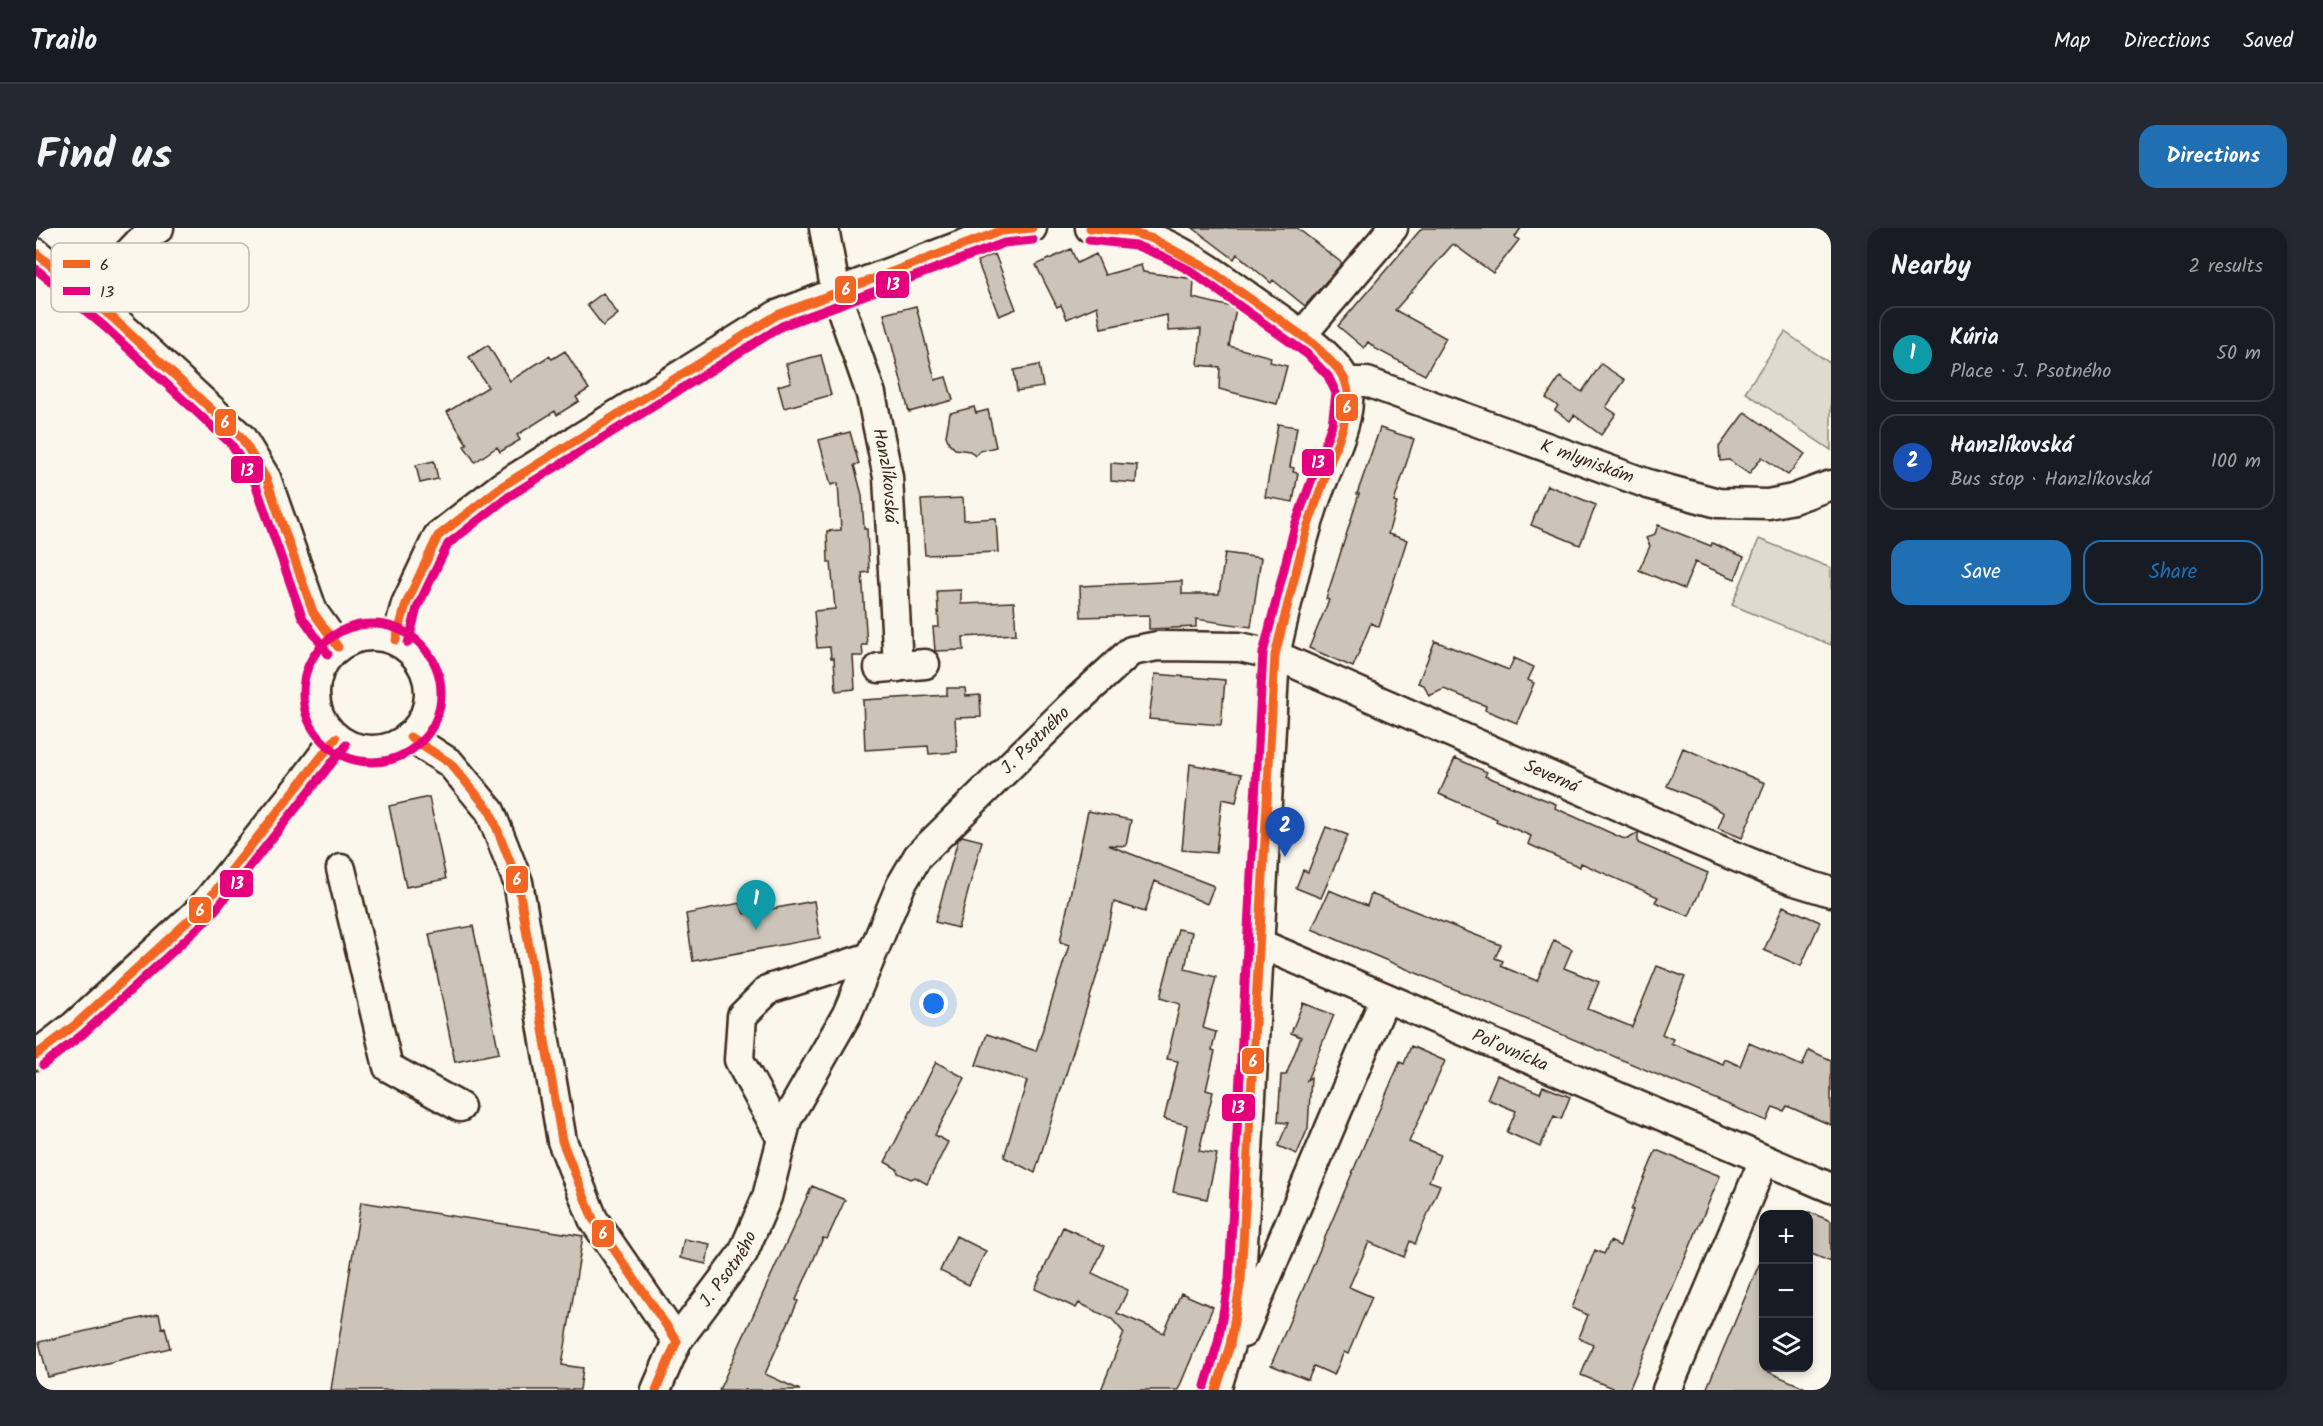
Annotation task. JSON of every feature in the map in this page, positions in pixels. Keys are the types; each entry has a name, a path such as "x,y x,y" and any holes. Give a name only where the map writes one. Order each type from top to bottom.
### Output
{"street":[{"path":"138,243 159,228"},
{"name":"Hanzlíkovská","path":"824,228 836,293 871,394 888,477 901,666"},
{"path":"396,640 406,604 438,536 501,487 777,315 1001,231 1032,228"},
{"path":"1090,228 1141,234 1179,252 1227,281 1323,353 1338,369 1346,382 1348,402 1344,423 1312,508 1275,655 1241,1280 1230,1345 1218,1390"},
{"path":"1301,336 1393,228"},
{"path":"36,253 51,265"},
{"path":"105,312 241,437 266,478 313,612 338,647"},
{"name":"K mlyniskám","path":"1346,382 1367,382 1637,480 1718,503 1768,504 1793,499 1831,485"},
{"path":"366,636 384,636 396,640 410,649 420,662 429,685 428,709 421,724 410,737 396,746 381,750 365,750 349,746 336,738 324,725 317,709 315,692 318,674 326,659 348,641 366,636"},
{"name":"J. Psotného","path":"656,1390 677,1341 743,1253 767,1197 787,1119 847,1014 901,885 918,856 1071,706 1131,651 1158,646 1240,648 1275,655"},
{"name":"Severná","path":"1275,655 1693,839 1792,880 1831,892"},
{"path":"410,737 450,763 490,811 518,882 562,1141 593,1220 677,1341"},
{"path":"36,1055 75,1025 200,910 336,738"},
{"path":"341,869 388,1067 460,1107"},
{"name":"Poľovnícka","path":"1258,943 1831,1188"},
{"path":"782,1139 740,1060 742,1016 769,989 870,957"},
{"path":"1218,1390 1385,998"},
{"path":"1667,1390 1764,1160"}],"shaded area":[{"path":"1785,332 1831,364 1831,450 1745,392"},
{"path":"1759,539 1831,568 1831,645 1732,605"}],"building":[{"path":"1193,228 1297,228 1342,263 1305,306 1273,280 1271,283 1237,254 1234,259"},
{"path":"1422,228 1521,228 1515,237 1519,240 1493,273 1453,244 1395,310 1446,338 1425,375 1376,349 1368,342 1364,348 1338,326"},
{"path":"1071,249 1077,263 1096,254 1105,275 1141,265 1143,272 1194,279 1193,298 1236,308 1229,346 1271,357 1270,362 1287,366 1277,404 1219,389 1220,367 1198,365 1201,329 1168,331 1167,315 1101,328 1097,306 1067,319 1061,305 1057,307 1036,265"},
{"path":"995,254 1016,309 999,316 977,261"},
{"path":"603,293 618,314 603,326 587,305"},
{"path":"916,306 935,380 946,377 953,400 909,412 884,314"},
{"path":"488,345 510,381 549,356 552,359 565,351 589,389 576,397 579,401 557,415 555,411 517,435 520,440 500,452 497,447 475,462 464,446 467,444 447,412 488,387 469,357"},
{"path":"821,355 831,395 784,408 778,386 791,382 786,364"},
{"path":"1601,364 1625,380 1606,407 1616,414 1601,435 1574,415 1570,421 1555,410 1558,406 1546,398 1560,377 1582,392"},
{"path":"1039,365 1043,387 1017,391 1014,370"},
{"path":"974,407 976,413 988,410 996,447 980,451 975,456 970,451 955,449 946,436 950,413"},
{"path":"1745,412 1805,454 1788,475 1762,457 1749,474 1729,460 1720,461 1719,447"},
{"path":"1278,424 1297,427 1290,467 1294,468 1293,472 1298,473 1293,502 1265,497"},
{"path":"1380,428 1414,439 1394,502 1397,503 1388,534 1407,540 1379,627 1371,623 1353,667 1309,648 1329,600 1326,599 1359,494 1357,494"},
{"path":"850,432 859,464 854,465 862,495 864,529 867,529 869,572 862,573 867,645 862,645 863,656 853,656 855,689 836,691 834,658 831,658 830,647 817,648 814,611 835,609 831,562 828,562 827,531 841,530 838,483 831,485 819,440"},
{"path":"434,461 438,479 420,483 416,465"},
{"path":"1111,463 1137,465 1136,483 1111,481"},
{"path":"1547,485 1596,505 1580,545 1531,525"},
{"path":"963,498 964,520 996,518 998,552 925,555 921,500"},
{"path":"1658,525 1711,546 1712,543 1744,557 1735,579 1695,562 1684,589 1639,570 1650,546 1646,538 1655,534"},
{"path":"1225,553 1261,558 1251,627 1196,619 1196,627 1149,629 1149,615 1081,617 1080,586 1182,581 1182,594 1219,594"},
{"path":"961,590 961,604 1014,602 1016,634 963,637 964,650 935,651 933,627 939,627 937,591"},
{"path":"1435,641 1509,670 1514,658 1534,667 1528,680 1534,683 1517,723 1485,710 1486,706 1444,689 1429,696 1424,685 1418,683"},
{"path":"1155,674 1225,680 1221,725 1149,719"},
{"path":"947,688 965,688 966,696 980,695 981,717 955,718 957,752 929,754 928,746 865,750 863,700 947,695"},
{"path":"1683,748 1765,783 1742,838 1718,828 1724,813 1667,786"},
{"path":"1455,758 1487,772 1485,776 1556,804 1555,808 1622,838 1628,839 1638,833 1638,843 1708,873 1689,916 1655,902 1658,897 1581,863 1580,867 1528,844 1531,836 1439,794"},
{"path":"1190,764 1242,774 1236,802 1222,799 1216,853 1182,850"},
{"path":"429,797 446,879 406,887 389,806"},
{"path":"1088,811 1131,820 1126,846 1108,845 1214,886 1207,904 1155,881 1145,912 1114,902 1102,959 1035,1173 1004,1157 1027,1081 976,1065 987,1034 1036,1051 1069,945 1060,942"},
{"path":"1326,827 1348,835 1321,898 1296,888 1303,870 1308,872"},
{"path":"962,836 982,841 958,928 935,922 958,840"},
{"path":"1329,890 1367,906 1371,894 1501,945 1495,958 1503,961 1501,966 1537,981 1554,940 1572,949 1564,968 1599,982 1588,1009 1632,1027 1657,966 1685,977 1662,1034 1673,1039 1671,1043 1723,1064 1725,1059 1740,1066 1749,1043 1802,1066 1809,1050 1831,1060 1831,1125 1787,1106 1784,1111 1773,1107 1767,1121 1312,929"},
{"path":"814,901 820,938 693,961 686,914 740,903 744,914"},
{"path":"1783,906 1820,922 1801,966 1764,950"},
{"path":"473,926 499,1053 455,1062 429,934"},
{"path":"1178,929 1192,932 1185,969 1216,977 1203,1028 1216,1032 1212,1050 1215,1051 1206,1090 1213,1092 1199,1151 1217,1154 1207,1199 1173,1192 1187,1125 1164,1119 1178,1061 1167,1059 1180,1004 1160,998"},
{"path":"1303,1003 1334,1015 1307,1080 1311,1077 1308,1128 1297,1154 1278,1146 1288,1123 1278,1122 1281,1075 1286,1075 1301,1037 1291,1033"},
{"path":"1411,1046 1445,1061 1409,1142 1440,1155 1429,1181 1440,1185 1415,1244 1410,1241 1404,1257 1369,1242 1349,1287 1372,1297 1348,1354 1344,1352 1334,1375 1314,1366 1308,1380 1271,1365 1400,1062 1404,1064"},
{"path":"936,1062 965,1078 935,1135 948,1142 927,1184 915,1177 911,1179 898,1173 897,1169 885,1162"},
{"path":"1497,1075 1540,1093 1543,1086 1570,1097 1561,1119 1554,1116 1540,1147 1507,1132 1516,1111 1487,1099"},
{"path":"1656,1150 1720,1176 1629,1390 1617,1390 1581,1375 1593,1345 1579,1338 1588,1315 1572,1308 1595,1250 1604,1254 1610,1241 1620,1246 1633,1210 1631,1210"},
{"path":"812,1186 845,1200 827,1239 823,1238 765,1374 800,1390 719,1390"},
{"path":"361,1202 583,1236 562,1365 583,1368 580,1390 331,1390"},
{"path":"1813,1214 1831,1221 1831,1262 1813,1255"},
{"path":"1063,1227 1105,1246 1092,1273 1128,1290 1117,1313 1164,1333 1181,1293 1213,1307 1178,1390 1101,1390 1124,1333 1112,1319 1079,1303 1076,1308 1035,1289"},
{"path":"956,1236 986,1251 969,1285 940,1271"},
{"path":"684,1239 710,1244 706,1264 680,1258"},
{"path":"1759,1264 1759,1372 1769,1372 1810,1390 1706,1390"},
{"path":"159,1314 170,1348 48,1377 39,1342"}],"transit line":[{"name":"6","path":"396,640 406,604 438,536 501,487 777,315 1001,231 1032,228"},
{"name":"6","path":"1090,228 1127,231 1153,239 1208,269 1315,345 1338,369 1345,380 1348,391 1343,427 1307,528 1275,655 1241,1280 1230,1345 1216,1390"},
{"name":"13","path":"408,643 417,608 448,544 508,497 782,326 1004,243 1033,240"},
{"name":"13","path":"1089,240 1135,245 1189,270 1307,354 1328,376 1336,393 1332,424 1295,525 1263,653 1229,1279 1218,1342 1205,1386"},
{"name":"6","path":"36,253 51,266"},
{"name":"13","path":"36,269 51,282"},
{"name":"13","path":"87,312 232,445 255,483 302,617 328,654"},
{"name":"6","path":"106,312 241,437 266,478 313,612 338,647"},
{"name":"13","path":"372,624 399,629 411,635 421,644 430,654 436,666 441,693 436,720 430,732 421,742 411,751 399,757 372,762 345,757 333,751 323,742 314,732 308,720 303,693 308,666 314,654 323,644 333,635 345,629 372,624"},
{"name":"6","path":"410,737 450,763 490,811 518,882 562,1141 593,1219 677,1341 656,1390"},
{"name":"6","path":"36,1055 75,1025 200,910 336,738"},
{"name":"13","path":"43,1065 83,1034 209,918 346,745"}],"place":[{"name":"Hanzlíkovská","path":"1285,857"},
{"name":"Kúria","path":"756,930"}]}
